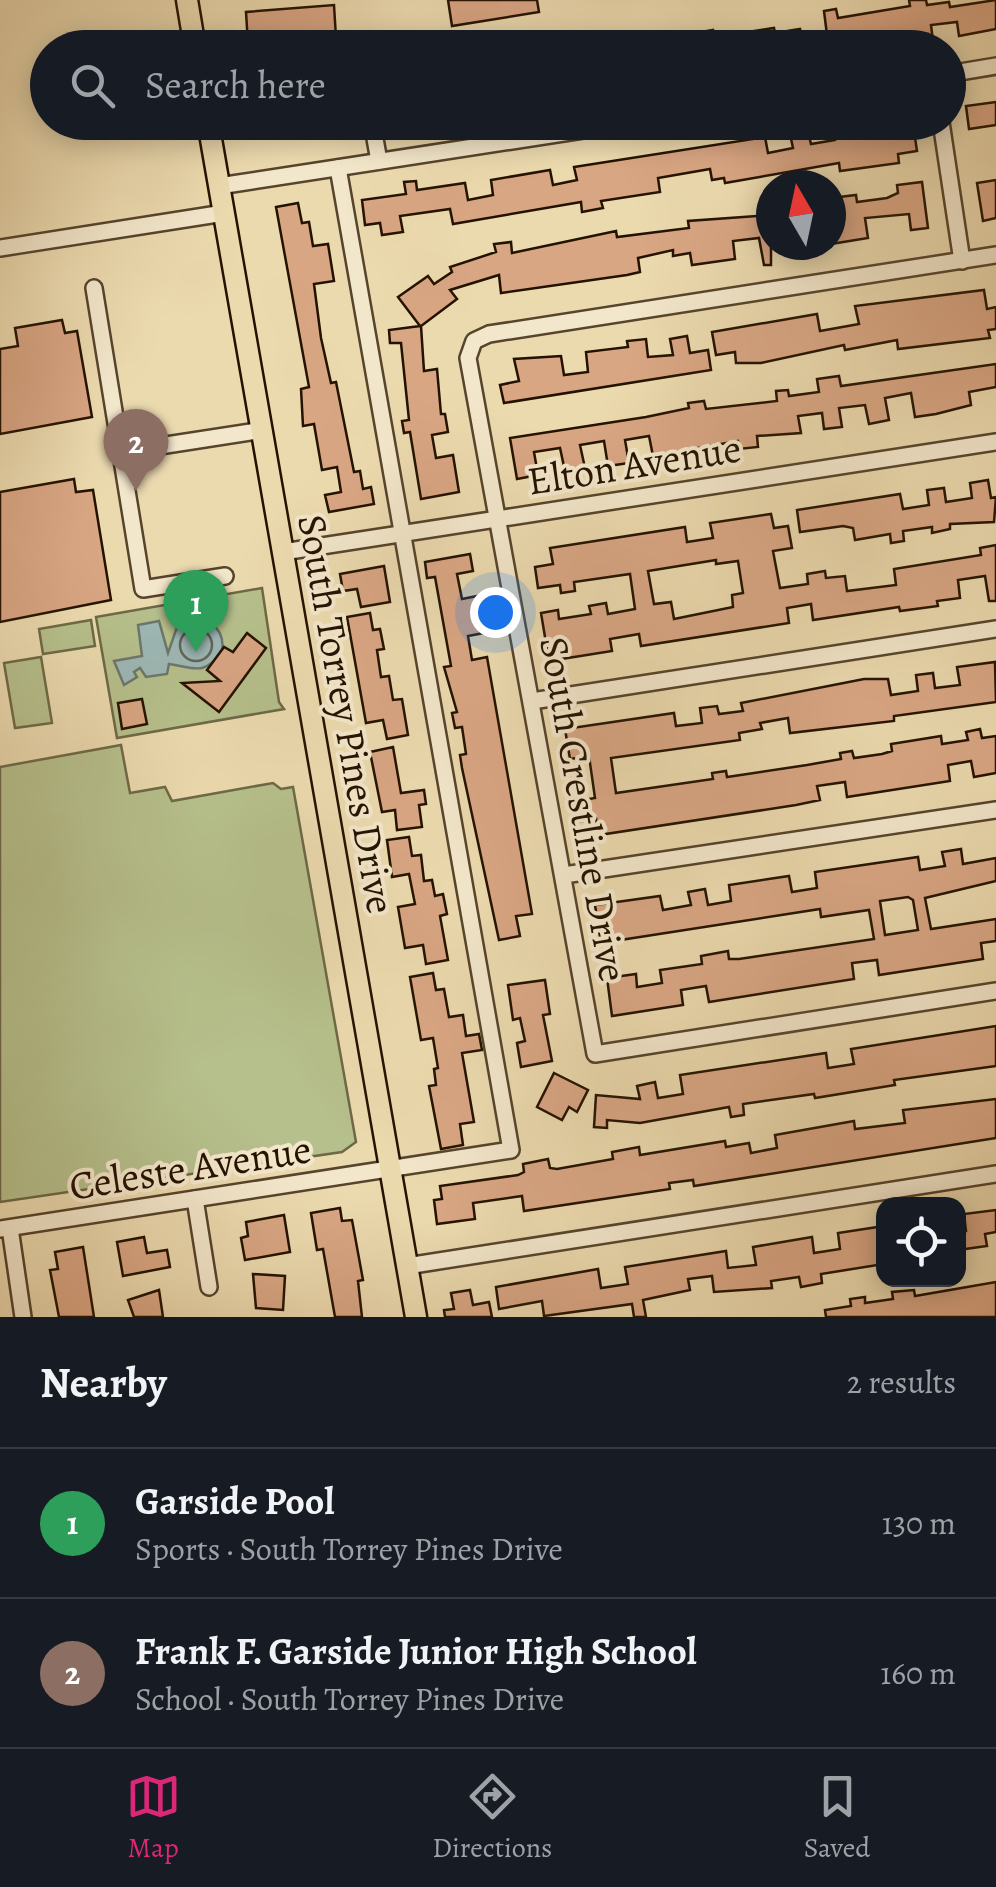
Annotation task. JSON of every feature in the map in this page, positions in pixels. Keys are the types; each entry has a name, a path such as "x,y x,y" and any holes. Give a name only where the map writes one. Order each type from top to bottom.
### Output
{"main road":[{"path":"186,0 192,30"},
{"name":"South Torrey Pines Drive","path":"211,140 416,1317"}],"street":[{"path":"966,71 996,66"},
{"path":"375,140 379,162"},
{"path":"219,186 520,140"},
{"path":"944,140 962,261 996,255"},
{"path":"338,168 403,533"},
{"path":"0,248 224,214"},
{"name":"South Crestline Drive","path":"962,261 488,334 474,341 468,358 595,1054 996,991"},
{"path":"94,288 143,590 226,576"},
{"path":"121,452 263,430"},
{"name":"Elton Avenue","path":"282,552 996,442"},
{"name":"Celeste Avenue","path":"5,1228 511,1150 403,533"},
{"path":"532,701 996,628"},
{"path":"564,875 996,810"},
{"path":"407,1266 996,1174"},
{"path":"195,1199 209,1287"},
{"path":"5,1228 23,1317"}],"green space":[{"path":"262,588 279,702 284,709 117,738 96,617"},
{"path":"91,620 95,646 43,654 39,629"},
{"path":"41,657 52,723 15,728 4,663"},
{"path":"121,745 130,793 165,787 172,801 273,783 281,789 293,787 356,1142 342,1152 0,1202 0,767"}],"water":[{"path":"192,619 206,621 219,632 222,652 210,665 198,668 169,664 167,674 146,677 140,668 134,672 137,677 124,685 114,661 142,656 138,625 159,621 168,653 177,627"}],"building":[{"path":"448,0 537,0 539,12 452,26"},
{"path":"909,0 926,0 927,5 949,2 950,7 996,0 996,29 966,35 966,30 958,30 957,22 931,25 932,30 826,30 824,11 836,9 838,18 910,6"},
{"path":"334,5 336,30 247,30 246,12"},
{"path":"996,102 996,125 969,129 966,106"},
{"path":"746,140 766,140 768,153 793,148 791,140 810,140 811,144 835,140 915,140 917,151 898,154 899,163 846,170 840,170 839,163 799,170 756,170 756,178 725,183 724,178 712,180 710,169 658,178 660,192 601,201 603,208 582,212 581,202 453,224 450,209 400,216 403,232 382,235 380,223 365,225 362,200 406,194 404,182 416,181 417,190 465,183 468,200 493,195 491,180 550,170 553,185 577,180 574,167"},
{"path":"996,180 996,218 983,221 977,183"},
{"path":"922,182 928,228 911,230 909,214 865,218 868,238 846,242 846,196 856,195 857,202 887,198 898,193 897,185"},
{"path":"298,203 302,223 309,222 313,246 328,244 334,281 314,284 321,338 331,383 336,382 354,472 360,471 363,489 371,487 374,504 329,512 325,495 341,492 337,467 322,470 314,424 303,426 301,389 309,387 276,207"},
{"path":"756,216 756,238 733,241 735,259 692,265 690,253 673,256 673,250 638,258 640,272 627,275 501,293 499,275 450,290 457,299 421,326 424,371 437,369 441,414 445,414 448,432 432,435 436,458 453,455 459,492 421,499 410,432 404,433 402,421 409,420 401,343 390,343 389,330 420,326 398,297 428,276 434,284 452,272 450,267 496,252 494,244 511,242 512,253 616,231 617,237 689,228 688,221"},
{"path":"984,290 987,309 996,307 996,329 988,330 990,338 898,349 897,340 845,350 844,345 761,363 736,363 735,352 716,355 712,332 817,314 820,331 859,324 855,306"},
{"path":"62,320 65,333 77,331 92,417 0,434 0,349 18,346 15,328"},
{"path":"687,336 690,353 708,350 711,370 504,403 500,385 519,381 514,359 561,356 564,375 588,372 586,352 628,347 627,341 646,339 648,357 673,355 670,339"},
{"path":"996,364 996,387 969,392 971,405 936,414 915,417 911,393 885,398 889,420 869,424 865,405 839,408 842,427 824,429 822,413 798,416 801,433 757,436 758,447 739,449 738,441 653,456 649,436 625,440 629,463 608,466 604,441 580,445 585,468 565,471 560,448 534,452 538,475 517,479 510,438 646,417 689,408 688,403 704,401 706,409 777,401 776,391 788,390 789,396 819,392 817,379 839,376 841,386"},
{"path":"74,479 76,492 93,490 111,600 0,622 0,492"},
{"path":"988,480 991,498 996,497 994,522 950,524 950,529 932,533 932,527 903,531 904,541 891,543 890,534 855,540 853,528 843,526 800,532 797,510 900,494 903,509 929,505 927,490 944,488 946,502 972,498 970,483"},
{"path":"771,514 774,528 788,526 792,548 773,551 780,588 808,584 807,574 825,571 826,578 845,576 847,591 896,585 894,569 981,555 980,548 996,545 996,601 989,601 985,576 958,580 960,598 937,601 938,606 900,611 899,607 813,620 811,604 787,608 789,623 641,646 639,634 610,639 612,651 549,661 541,613 558,610 559,619 591,614 589,606 606,603 608,614 635,609 630,574 574,582 575,591 561,593 560,585 538,588 535,567 553,564 550,548 685,527 687,542 713,538 710,523","holes":["716,560 716,564 738,561 743,593 732,595 733,607 674,619 671,602 654,604 648,571"]},
{"path":"470,554 473,571 457,574 462,599 477,596 484,633 468,636 472,660 487,657 532,914 516,916 520,936 499,940 462,768 460,755 466,754 462,727 455,728 452,713 457,712 444,667 451,666 435,577 427,578 425,562"},
{"path":"384,566 390,602 361,607 357,589 343,591 340,574"},
{"path":"370,613 373,630 380,629 384,649 377,650 381,677 389,676 393,700 402,699 408,735 387,739 383,720 366,723 347,617"},
{"path":"247,633 266,648 219,712 182,683 220,681 207,670 224,647 233,652"},
{"path":"995,662 996,702 894,716 894,721 790,733 788,718 760,723 762,729 739,733 740,740 611,758 616,793 713,779 712,773 726,771 727,777 841,759 840,753 852,751 854,758 882,754 892,751 891,744 941,736 942,744 968,740 966,732 980,729 982,738 996,736 996,773 974,777 971,761 948,765 950,781 847,797 845,782 817,786 820,800 599,835 596,818 579,822 576,801 595,798 589,756 570,759 565,729 674,713 676,726 702,723 700,708 717,706 719,714 743,711 741,703 864,679 888,679 891,695 918,691 916,675 933,673 935,688 960,685 957,667"},
{"path":"142,699 147,724 122,729 118,703"},
{"path":"393,747 401,793 424,790 426,804 419,805 422,827 397,830 395,810 382,812 370,752"},
{"path":"409,837 412,856 421,855 424,881 432,880 435,896 443,894 447,914 440,916 448,960 426,964 423,945 405,948 398,907 415,904 409,874 392,877 387,840"},
{"path":"961,849 963,864 996,858 996,881 925,898 931,929 996,919 996,941 981,943 983,959 879,975 877,960 852,963 854,979 709,1002 706,986 681,990 683,1005 612,1016 607,978 636,974 637,987 662,983 660,970 702,964 701,956 728,951 729,959 739,959 874,939 869,910 821,917 820,909 601,943 595,905 660,896 663,910 691,905 688,892 705,889 708,905 731,901 729,885 789,876 792,892 817,888 815,872 918,857 920,870 945,866 942,852","holes":["908,897 913,900 918,930 885,935 880,901"]},
{"path":"433,973 436,990 444,989 449,1017 463,1015 466,1036 479,1034 482,1050 462,1053 474,1122 460,1124 463,1145 441,1149 429,1086 436,1085 434,1069 438,1068 433,1038 421,1040 410,977"},
{"path":"545,980 550,1014 543,1015 552,1061 521,1067 517,1043 525,1041 520,1018 513,1020 508,985"},
{"path":"996,1026 996,1066 894,1080 895,1085 815,1098 814,1094 743,1104 744,1115 731,1117 729,1107 640,1123 607,1120 607,1128 594,1127 596,1095 640,1099 637,1086 655,1082 658,1098 683,1094 680,1075 826,1053 828,1068 854,1064 851,1049"},
{"path":"554,1073 588,1090 577,1112 569,1107 562,1120 537,1107"},
{"path":"996,1099 996,1138 694,1186 693,1180 669,1183 670,1189 524,1211 522,1196 473,1203 475,1219 437,1224 434,1200 442,1199 440,1186 518,1175 524,1172 523,1164 548,1159 550,1168 557,1169 613,1159 612,1152 639,1147 640,1155 725,1141 726,1147 749,1143 751,1153 777,1148 775,1135 854,1121 855,1129 905,1123 903,1110"},
{"path":"340,1208 342,1221 352,1220 363,1280 358,1281 362,1317 335,1317 323,1249 317,1250 311,1213"},
{"path":"996,1210 996,1232 985,1234 987,1246 966,1249 966,1214"},
{"path":"284,1215 290,1252 245,1260 241,1238 248,1236 246,1222"},
{"path":"876,1227 876,1265 821,1274 822,1283 801,1287 799,1277 771,1281 772,1288 714,1292 712,1276 688,1279 690,1290 643,1300 646,1317 634,1317 632,1304 544,1316 542,1301 499,1309 496,1287 598,1269 601,1288 628,1284 625,1267 726,1251 728,1268 756,1265 753,1247 812,1237 814,1253 840,1249 838,1233"},
{"path":"144,1237 147,1253 167,1250 170,1267 123,1276 117,1242"},
{"path":"83,1247 94,1317 59,1317 50,1270 58,1269 55,1252"},
{"path":"253,1274 285,1276 283,1310 256,1308"},
{"path":"996,1282 996,1317 826,1317 825,1310 851,1306 850,1299 865,1297 865,1303 893,1299 892,1292 914,1290 915,1296"},
{"path":"159,1290 163,1317 134,1317 128,1300"},
{"path":"470,1290 473,1305 489,1302 492,1317 445,1317 444,1310 454,1309 451,1293"}],"place":[{"name":"Frank F. Garside Junior High School","path":"136,491"},
{"name":"Garside Pool","path":"196,652"}]}
